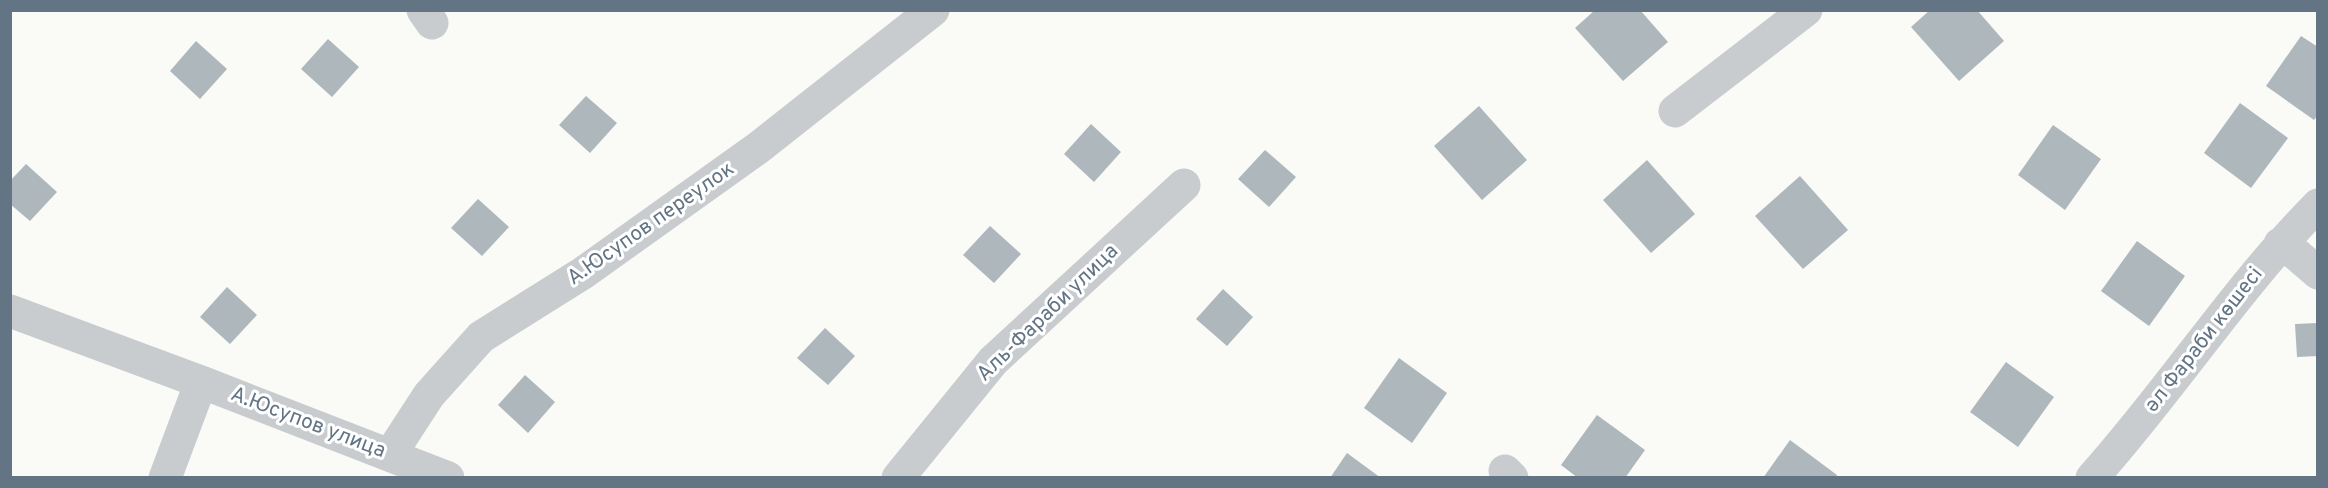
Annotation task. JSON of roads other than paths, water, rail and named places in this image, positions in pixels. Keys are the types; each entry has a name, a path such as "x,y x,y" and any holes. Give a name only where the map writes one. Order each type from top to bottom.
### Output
{"street":[{"name":"А.Юсупов переулок","path":"390,455 429,395 481,337 583,273 758,148 933,10"},
{"path":"1676,111 1802,12"},
{"name":"Аль-Фараби улица","path":"898,477 993,362 1184,185"},
{"name":"әл Фараби көшесі","path":"2092,477 2195,353 2280,243 2318,205"},
{"path":"2280,243 2318,273"},
{"name":"А.Юсупов улица","path":"10,311 448,477"},
{"path":"165,477 201,382"}]}
